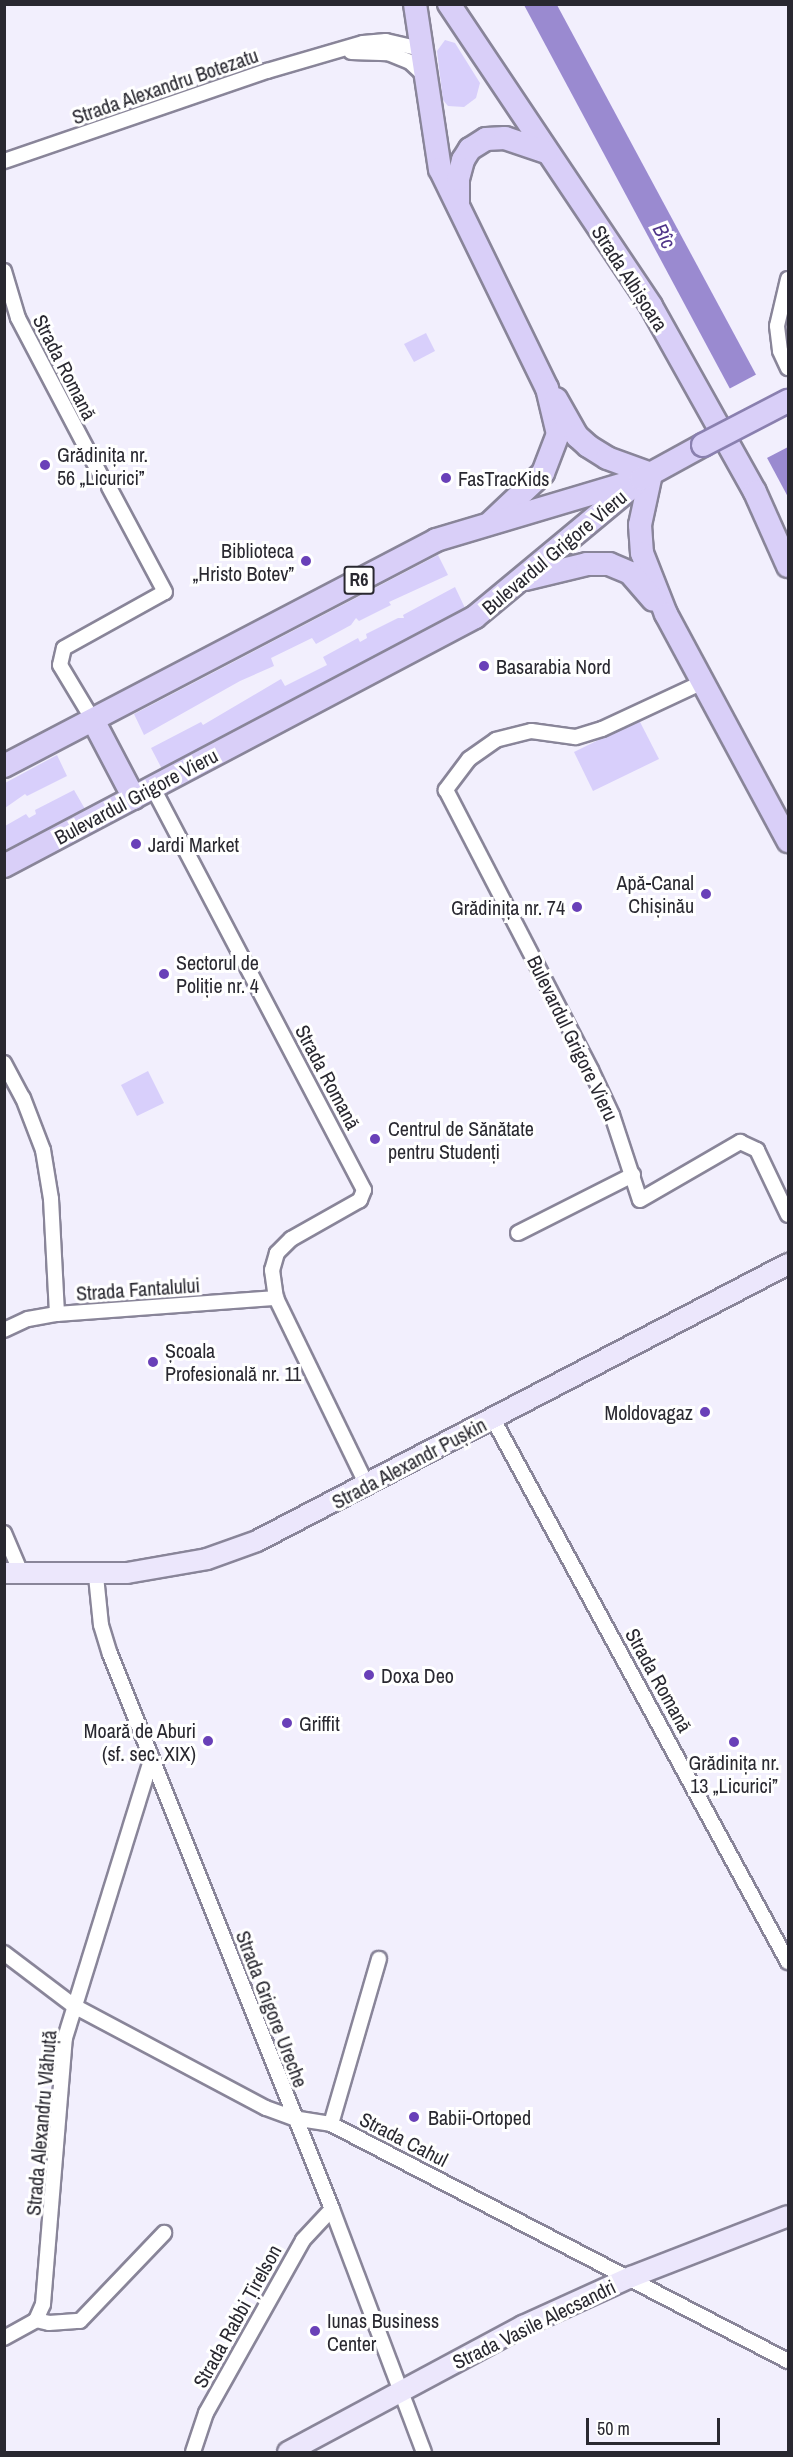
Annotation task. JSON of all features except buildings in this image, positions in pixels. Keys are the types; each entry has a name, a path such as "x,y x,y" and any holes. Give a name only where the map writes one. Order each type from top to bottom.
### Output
{"main road":[{"name":"Strada Albișoara","path":"449,4 651,306 755,492 789,566"},
{"path":"416,14 428,79 440,169 547,388 558,434 551,459 543,473 489,525"},
{"path":"458,208 458,179 470,149 486,139 505,138 546,152"},
{"path":"547,388 562,405 577,436 588,446 646,477 639,539 666,615 787,836"},
{"name":"R6","path":"646,477 789,401"},
{"name":"Bulevardul Grigore Vieru","path":"4,766 436,540 646,477"},
{"name":"Bulevardul Grigore Vieru","path":"4,866 475,617 646,477"},
{"path":"520,580 586,564 609,564 635,578 666,615"},
{"path":"93,720 143,793"},
{"name":"Strada Alexandr Pușkin","path":"13,1573 96,1576 207,1559 284,1530 789,1263"},
{"name":"Strada Vasile Alecsandri","path":"288,2452 524,2326 631,2277 789,2216"}],"street":[{"path":"386,41 406,39 416,14"},
{"path":"386,41 421,48 432,58 434,68 431,103"},
{"name":"Strada Alexandru Botezatu","path":"4,161 267,71 363,43 386,41"},
{"path":"340,51 388,53 410,62 428,79"},
{"name":"Strada Romană","path":"4,271 18,318 165,592 64,648 60,665 93,720"},
{"path":"789,279 777,326 780,351 789,368"},
{"name":"Bulevardul Grigore Vieru","path":"703,682 602,729 575,736 531,731 496,740 469,759 446,790 591,1070 612,1115 640,1200 740,1142 757,1150 789,1215"},
{"name":"Strada Romană","path":"143,793 364,1190 360,1200 291,1239 277,1253 272,1270 276,1298 367,1485"},
{"path":"4,1063 23,1098 43,1150 51,1199 57,1314"},
{"path":"518,1233 633,1175"},
{"name":"Strada Fantalului","path":"4,1330 28,1319 57,1314 276,1298"},
{"name":"Strada Romană","path":"493,1419 789,1962"},
{"path":"4,1533 13,1573"},
{"name":"Strada Grigore Ureche","path":"96,1576 101,1625 150,1760 206,1891 293,2118 332,2209 399,2392 424,2452"},
{"name":"Strada Alexandru Vlăhuță","path":"36,2320 45,2292 65,2038 150,1760"},
{"name":"Strada Cahul","path":"4,1953 74,2006 266,2108 293,2118 331,2124 631,2277 789,2361"},
{"path":"331,2124 379,1959"},
{"name":"Strada Rabbi Țirelson","path":"193,2452 206,2413 303,2240 332,2209"},
{"path":"4,2338 36,2320 49,2323 80,2321 164,2233"}],"shaded area":[{"path":"445,40 455,43 480,83 476,98 464,107 448,106 443,100 437,51"},
{"path":"426,333 435,351 414,362 404,344"},
{"path":"438,555 448,575 389,602 391,605 359,621 356,618 351,625 316,644 312,638 271,658 274,666 240,681 144,735 134,714"},
{"path":"455,587 465,608 162,769 151,748 201,722 203,725 281,679 285,686 327,665 323,657 358,638 360,642 367,638 366,634 398,618 404,618 403,615"},
{"path":"639,720 659,759 593,791 574,752"},
{"path":"57,755 67,776 27,796 25,794 5,808 5,783"},
{"path":"74,790 85,809 5,851 5,826 26,814 29,818 36,814 35,810"},
{"path":"148,1071 164,1103 137,1116 121,1085"}],"water":[{"name":"Bîc","path":"524,5 557,5 788,434 788,497"}],"pier":[{"path":"759,373 788,427 788,447 765,459 727,390"}],"place":[{"name":"Grădinița nr. 56 „Licurici”","path":"45,465"},
{"name":"FasTracKids","path":"446,478"},
{"name":"Biblioteca „Hristo Botev”","path":"306,561"},
{"name":"Basarabia Nord","path":"484,666"},
{"name":"Jardi Market","path":"136,844"},
{"name":"Apă-Canal Chișinău","path":"706,894"},
{"name":"Grădinița nr. 74","path":"577,907"},
{"name":"Sectorul de Poliție nr. 4","path":"164,974"},
{"name":"Centrul de Sănătate pentru Studenți","path":"375,1139"},
{"name":"Școala Profesională nr. 11","path":"153,1362"},
{"name":"Moldovagaz","path":"705,1412"},
{"name":"Doxa Deo","path":"369,1675"},
{"name":"Griffit","path":"287,1723"},
{"name":"Moară de Aburi (sf. sec. XIX)","path":"208,1741"},
{"name":"Grădinița nr. 13 „Licurici”","path":"734,1742"},
{"name":"Babii-Ortoped","path":"414,2117"},
{"name":"Iunas Business Center","path":"315,2331"}]}
